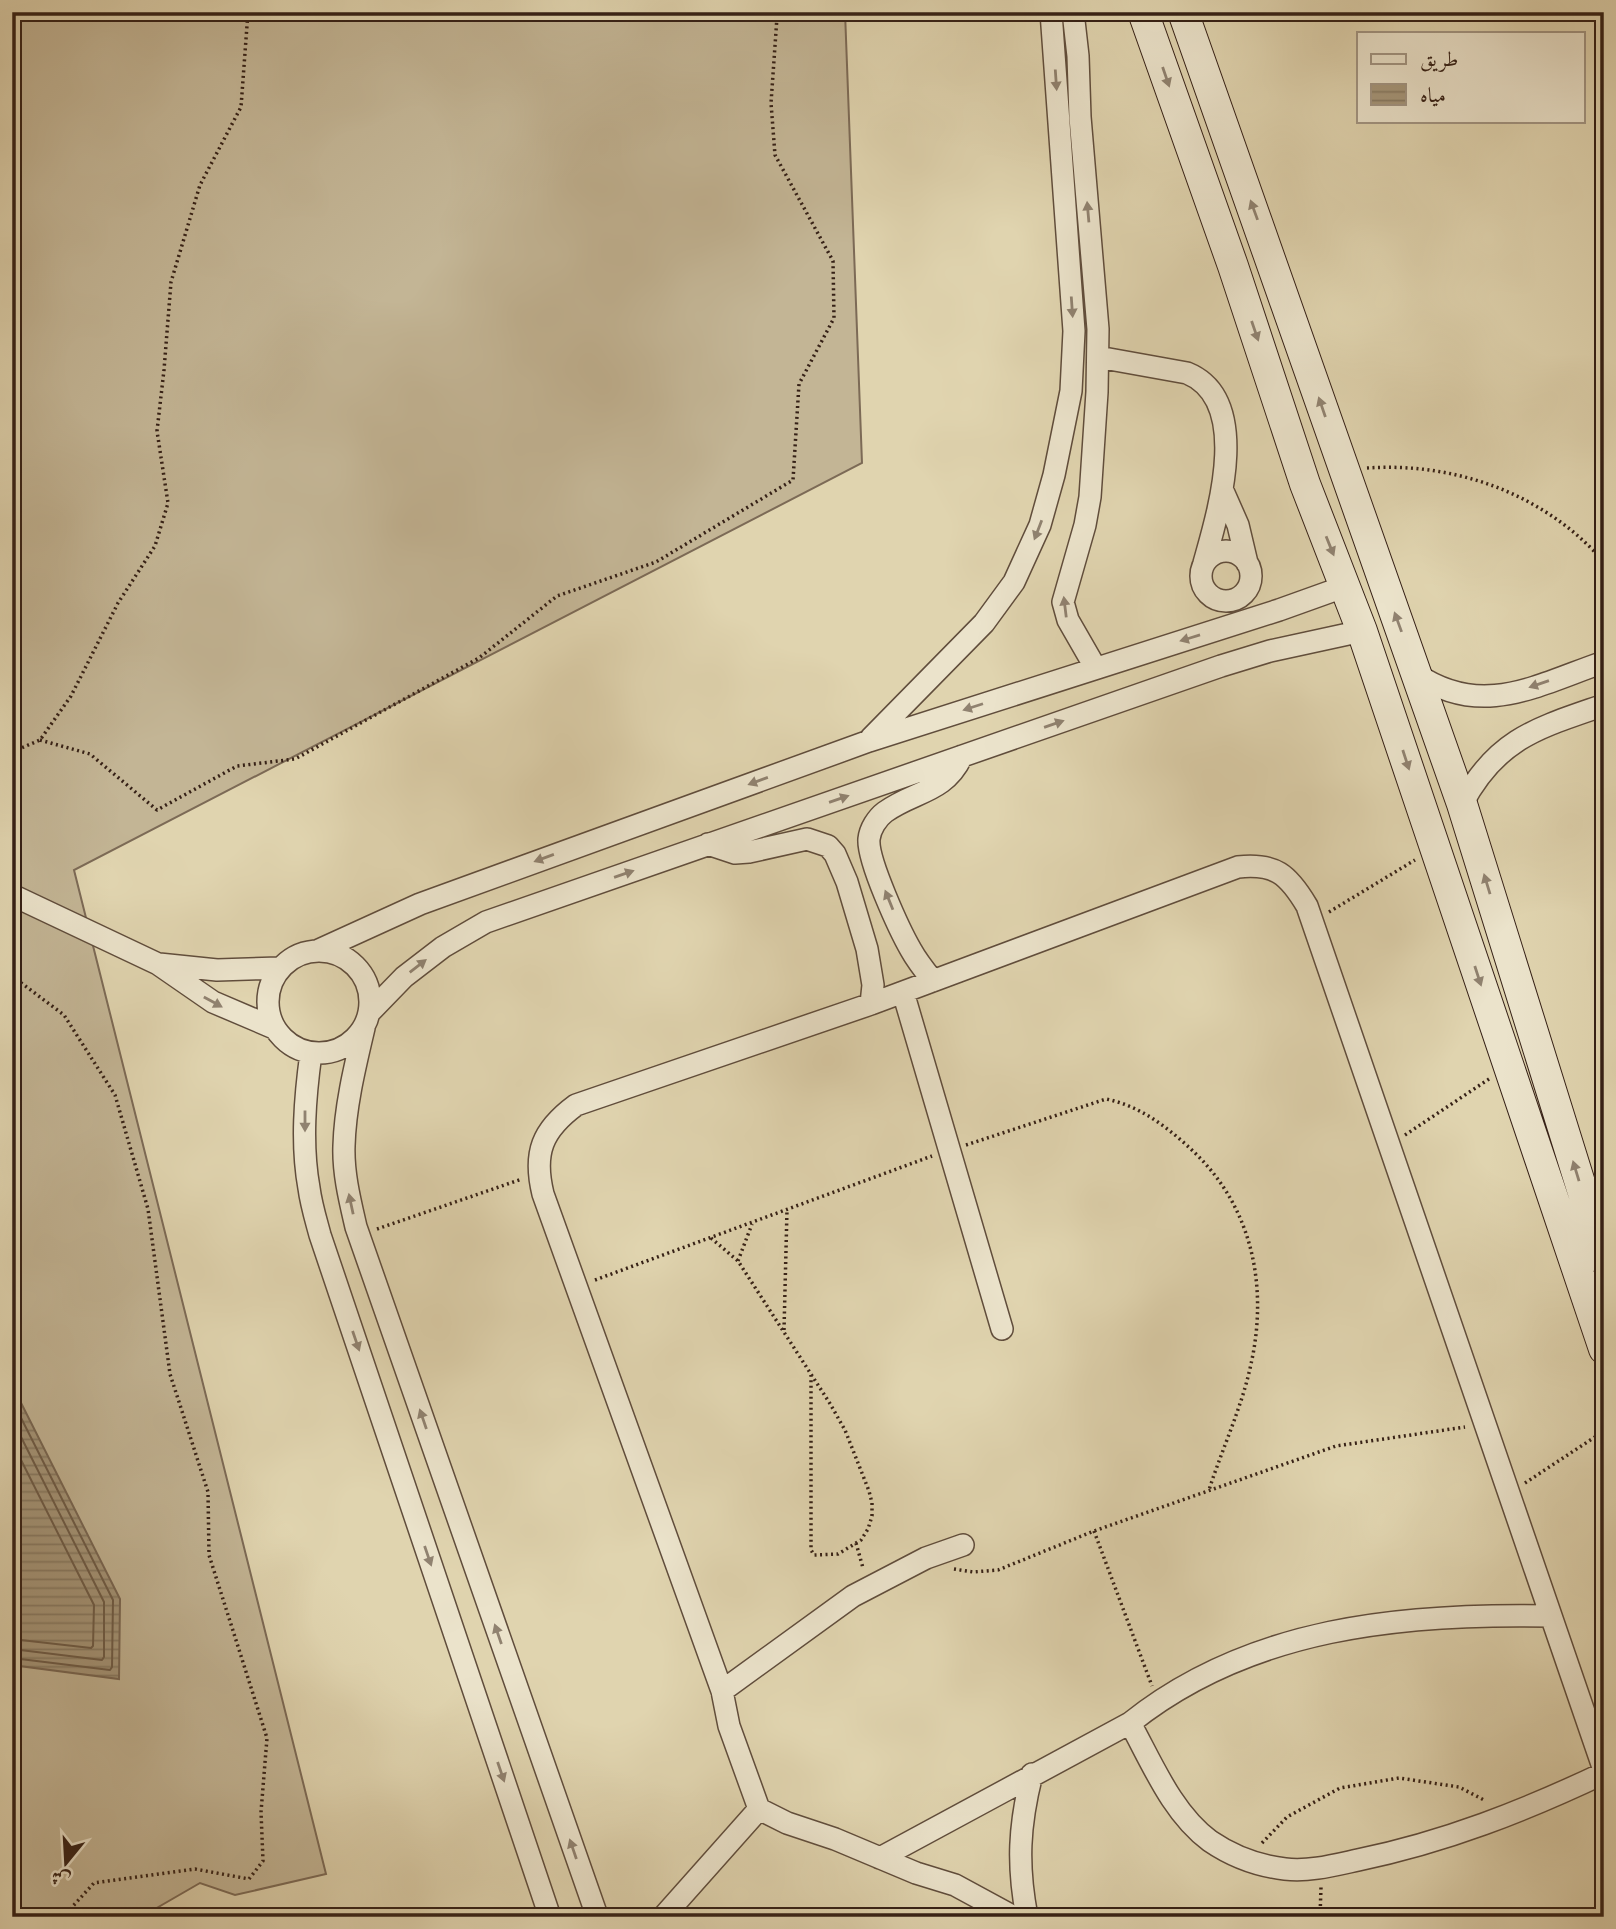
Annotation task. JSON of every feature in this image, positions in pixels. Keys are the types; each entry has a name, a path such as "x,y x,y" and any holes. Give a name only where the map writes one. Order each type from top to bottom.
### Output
{"street":[{"path":"869,741 984,623 1014,582 1040,525 1054,475 1071,391 1074,331 1051,12"},
{"path":"1073,12 1079,56 1080,117 1098,357 1090,498 1063,602 1068,620 1095,667"},
{"path":"1143,12 1233,267 1305,484 1346,586 1591,1271 1604,1349"},
{"path":"1183,12 1462,804 1604,1260"},
{"path":"1098,357 1187,373 1199,378 1217,400 1224,437 1223,491 1201,573 1202,584 1207,593 1215,599 1226,601 1245,593 1250,584 1251,573 1238,525 1223,491"},
{"path":"1071,391 1097,392"},
{"path":"1305,484 1344,471"},
{"path":"1204,563 1213,554 1226,551 1238,554 1247,563"},
{"path":"1346,586 1279,610 869,741 420,904 319,950 297,955 279,968 269,987 267,1009 274,1028 290,1045 311,1053 341,1049 354,1040 367,1021 413,970 443,947 486,922 1245,659 1362,631"},
{"path":"1279,610 1270,623 1271,631 1274,638 1287,647"},
{"path":"1227,626 1238,639 1245,659"},
{"path":"1416,674 1456,694 1497,697 1604,662"},
{"path":"1462,804 1482,771 1509,745 1541,727 1604,705"},
{"path":"933,981 902,934 876,868 869,840 878,820 895,806 943,782 956,769 961,756"},
{"path":"708,844 720,850 742,853 796,840 818,841 828,846 835,854 847,882 867,949 873,985 871,1004"},
{"path":"1014,1917 955,1885 916,1873 835,1839 787,1823 759,1809 729,1726 722,1692 538,1174 539,1153 547,1133 559,1117 576,1105 871,1004 1238,867 1259,865 1277,871 1295,886 1307,906 1604,1772 1472,1830 1400,1851 1323,1868 1286,1869 1246,1860 1210,1841 1181,1812 1130,1723"},
{"path":"847,882 865,882 876,868"},
{"path":"12,895 158,964 213,1002 274,1028"},
{"path":"867,949 870,942 881,933 888,931 902,934"},
{"path":"319,950 341,956 360,970 369,991 367,1021 351,1092 344,1146 348,1186 359,1235 592,1916"},
{"path":"158,964 217,970 279,968"},
{"path":"903,992 1002,1329"},
{"path":"311,1053 305,1146 308,1187 320,1235 550,1917"},
{"path":"722,1692 853,1596 926,1559 963,1545"},
{"path":"880,1858 1130,1723 1157,1701 1188,1682 1247,1656 1308,1636 1371,1625 1435,1618 1551,1616"},
{"path":"1027,1917 1021,1887 1019,1849 1023,1811 1032,1774"},
{"path":"663,1917 759,1809"}],"path":[{"path":"12,752 40,740 71,696 118,603 155,546 168,503 157,431 171,282 200,185 241,107 248,12"},
{"path":"40,740 90,754 156,810 237,766 295,759 479,658 557,596 656,562 793,480 799,384 834,318 833,261 775,155 771,103 779,12"},
{"path":"1344,471 1417,468 1465,477 1544,509 1584,541 1604,562"},
{"path":"1312,922 1415,859"},
{"path":"12,976 64,1015 115,1095 148,1209 170,1374 208,1492 209,1555 267,1738 261,1812 263,1861 248,1879 195,1869 94,1883 63,1917"},
{"path":"1389,1146 1491,1078"},
{"path":"576,1287 949,1150 1106,1099 1120,1102 1172,1131 1207,1164 1231,1200 1248,1235 1258,1278 1258,1319 1251,1365 1209,1490"},
{"path":"359,1235 538,1174"},
{"path":"783,1332 787,1210"},
{"path":"738,1261 753,1222"},
{"path":"711,1238 738,1261 811,1375 845,1430 873,1503 868,1529 856,1543 838,1554 816,1556 811,1552 811,1375"},
{"path":"926,1559 948,1569 973,1572 998,1570 1094,1531 1336,1446 1485,1424"},
{"path":"1508,1493 1604,1431"},
{"path":"1094,1531 1157,1701"},
{"path":"856,1543 869,1588"},
{"path":"1246,1860 1287,1817 1340,1788 1399,1778 1459,1787 1512,1814"},
{"path":"1320,1917 1323,1868"}],"shaded area":[{"path":"12,12 845,12 862,463 74,870 326,1874 235,1895 200,1883 141,1917 12,1917"}],"water":[{"path":"12,1385 120,1599 119,1679 12,1665"}]}
